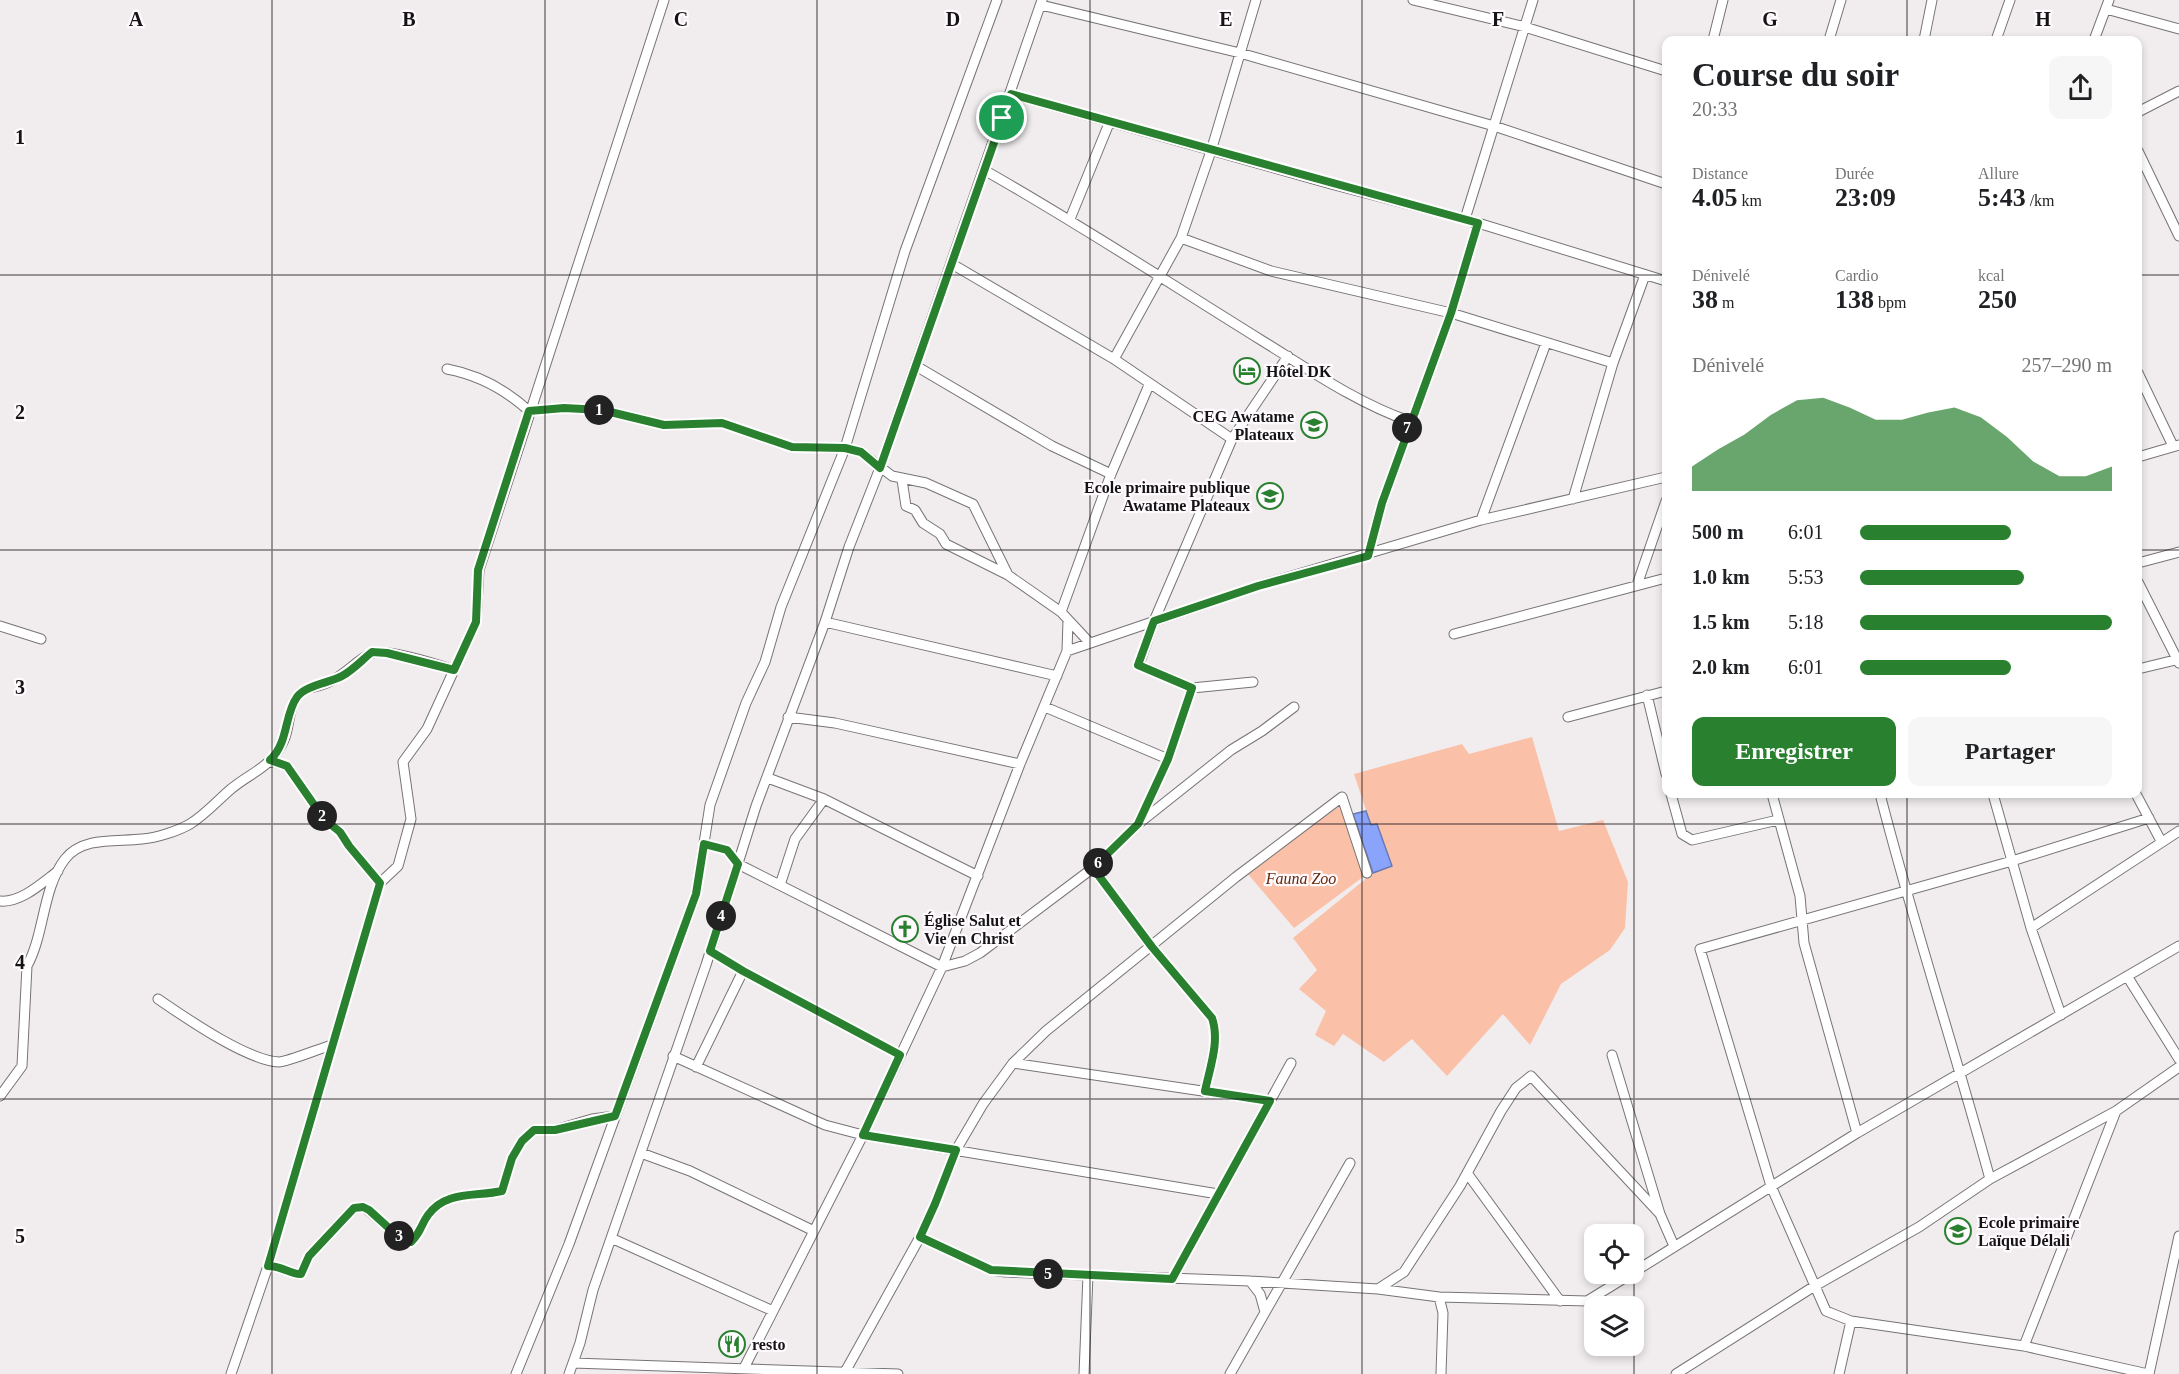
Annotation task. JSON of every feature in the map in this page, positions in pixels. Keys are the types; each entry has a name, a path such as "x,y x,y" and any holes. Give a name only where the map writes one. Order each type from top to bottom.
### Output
{"street":[{"path":"231,1374 268,1266 380,883 398,866 411,819 403,762 427,729 476,622 478,570 664,0"},
{"path":"516,1374 569,1244 696,894 711,805 746,703 765,662 782,607 845,448 905,251 997,0"},
{"path":"1114,359 1134,320 1161,279 1181,238 1211,151 1256,0"},
{"path":"1413,0 1525,27 1662,70"},
{"path":"1465,219 1533,0"},
{"path":"1714,36 1722,0"},
{"path":"1830,36 1841,0"},
{"path":"1925,36 1932,0"},
{"path":"1997,36 2010,0"},
{"path":"569,1374 593,1290 788,717 880,468 1042,3 1240,53 1494,126 1662,183"},
{"path":"2095,36 2107,4 2179,29"},
{"path":"2142,110 2179,91"},
{"path":"1011,94 1211,151 1465,219 1662,280"},
{"path":"1070,219 1110,121"},
{"path":"2142,159 2179,236"},
{"path":"984,170 1070,219 1161,279 1288,356 1385,413 1409,421"},
{"path":"1368,556 1382,503 1409,421 1451,313 1478,223"},
{"path":"1181,238 1282,274 1451,313 1613,363"},
{"path":"952,264 1114,359 1232,440"},
{"path":"1573,499 1613,363 1645,275"},
{"path":"1481,520 1546,344"},
{"path":"1253,682 1192,688 1138,665 1154,621 1232,440 1288,356"},
{"path":"916,366 1052,446 1110,474"},
{"path":"447,369 481,378 513,396 529,411 564,408 602,410 664,425 722,423 792,447 845,448 861,452 880,468 902,480 926,483 973,504 1008,575"},
{"path":"2142,381 2176,445 2142,456"},
{"path":"744,1368 863,1135 942,967 1020,764 1067,651 1065,616 1110,474 1149,384"},
{"path":"1067,651 1258,586 1368,556 1481,520 1662,478"},
{"path":"902,480 906,506 915,510 923,523 940,534 946,544 1008,575 1065,616 1089,642"},
{"path":"1637,585 1662,513"},
{"path":"2142,562 2179,552"},
{"path":"1454,634 1662,579"},
{"path":"2142,590 2178,661 2142,668"},
{"path":"825,622 1057,676"},
{"path":"0,626 41,639"},
{"path":"0,1096 22,1066 27,966 35,951 46,905 65,859 84,845 144,839 190,824 233,787 259,772 270,760 284,739 295,699 302,691 326,684 346,674 372,652 387,653 454,670"},
{"path":"1138,824 1168,759 1192,688"},
{"path":"1568,717 1662,692"},
{"path":"1647,695 1662,757"},
{"path":"1045,706 1168,759"},
{"path":"704,844 727,850 738,864 942,967 965,961 980,953 1093,868 1138,824 1231,750 1262,731 1294,706"},
{"path":"788,717 835,723 1020,764"},
{"path":"270,760 287,766 324,819 340,832 380,883"},
{"path":"768,778 825,800 978,876"},
{"path":"845,1372 920,1237 956,1150 983,1104 1013,1063 1046,1031 1236,877 1342,797 1367,873"},
{"path":"1672,798 1682,834 1686,839 1692,840 1778,820"},
{"path":"1773,798 1800,896 1804,943 1857,1133"},
{"path":"1881,798 1904,890 1961,1072 1990,1179"},
{"path":"1994,798 2031,928 2061,1015"},
{"path":"2138,798 2161,841"},
{"path":"780,885 795,839 825,800"},
{"path":"2149,818 2012,861 1700,949 1772,1186 1813,1287 1826,1311 1851,1321 2024,1346 2149,1374 2179,1236"},
{"path":"2031,928 2179,831"},
{"path":"1093,868 1152,947 1212,1018 1216,1028 1215,1041 1205,1091"},
{"path":"0,900 9,901 26,893 59,870"},
{"path":"1644,1265 1857,1133 2179,946"},
{"path":"710,951 900,1055"},
{"path":"696,1067 743,971"},
{"path":"2127,976 2179,1059"},
{"path":"158,999 194,1023 256,1056 280,1062 332,1045"},
{"path":"1612,1055 1660,1214 1674,1246"},
{"path":"673,1056 825,1125 863,1135 1218,1194"},
{"path":"1013,1063 1270,1101"},
{"path":"1172,1279 1291,1063"},
{"path":"1676,1374 1813,1287 1918,1227 1990,1179 2116,1111 2179,1067"},
{"path":"1378,1289 1404,1272 1467,1173 1516,1088 1531,1076 1660,1214"},
{"path":"2024,1346 2116,1111"},
{"path":"268,1266 281,1266 295,1275 301,1274 309,1256 354,1208 363,1207 369,1210 401,1239 411,1242 421,1232 427,1216 440,1203 453,1196 502,1191 512,1158 522,1141 534,1130 555,1130 615,1116"},
{"path":"641,1153 690,1171 814,1231"},
{"path":"1230,1374 1350,1164"},
{"path":"1467,1173 1560,1301"},
{"path":"920,1237 991,1270 1250,1281 1378,1289 1439,1297 1560,1301 1587,1301 1614,1284"},
{"path":"611,1238 773,1311"},
{"path":"1084,1374 1088,1275"},
{"path":"1250,1281 1260,1294 1264,1312"},
{"path":"2169,1284 2179,1287"},
{"path":"1439,1297 1443,1313 1441,1374"},
{"path":"1839,1374 1851,1321"},
{"path":"573,1363 898,1374"}],"green space":[{"path":"1532,737 1559,831 1603,820 1628,882 1625,928 1610,950 1561,984 1530,1045 1503,1014 1447,1076 1412,1039 1384,1062 1343,1034 1334,1046 1315,1035 1326,1011 1299,989 1317,970 1293,938 1373,873 1391,865 1377,824 1371,825 1354,774 1462,744 1469,754"},
{"name":"Fauna Zoo","path":"1341,805 1363,877 1294,928 1247,873"}],"water":[{"path":"1366,811 1371,825 1377,824 1392,866 1373,873 1353,814"}],"place":[{"name":"Hôtel DK","path":"1247,371"},
{"name":"CEG Awatame Plateaux","path":"1314,425"},
{"name":"Ecole primaire publique Awatame Plateaux","path":"1270,496"},
{"name":"Église Salut et Vie en Christ","path":"905,929"},
{"name":"Ecole primaire Laïque Délali","path":"1958,1231"},
{"name":"resto","path":"732,1344"}],"route":[{"path":"1011,94 1478,223 1451,313 1409,421 1382,503 1368,556 1258,586 1154,621 1138,665 1192,688 1168,759 1138,824 1093,868 1152,947 1212,1018 1216,1028 1215,1041 1205,1091 1270,1101 1172,1279 991,1270 920,1237 956,1150 863,1135 900,1055 791,998 710,951 738,864 727,850 704,844 696,894 615,1116 592,1119 555,1130 534,1130 522,1141 512,1158 507,1182 502,1191 453,1196 440,1203 427,1216 421,1232 411,1242 401,1239 369,1210 363,1207 354,1208 325,1236 309,1256 301,1274 295,1275 281,1266 268,1266 380,883 340,832 324,819 287,766 270,760 275,756 284,739 295,699 302,691 326,684 346,674 372,652 387,653 454,670 476,622 478,570 529,411 540,412 564,408 577,411 602,410 643,422 664,425 722,423 792,447 845,448 861,452 880,468 1002,118 1011,94"}]}
